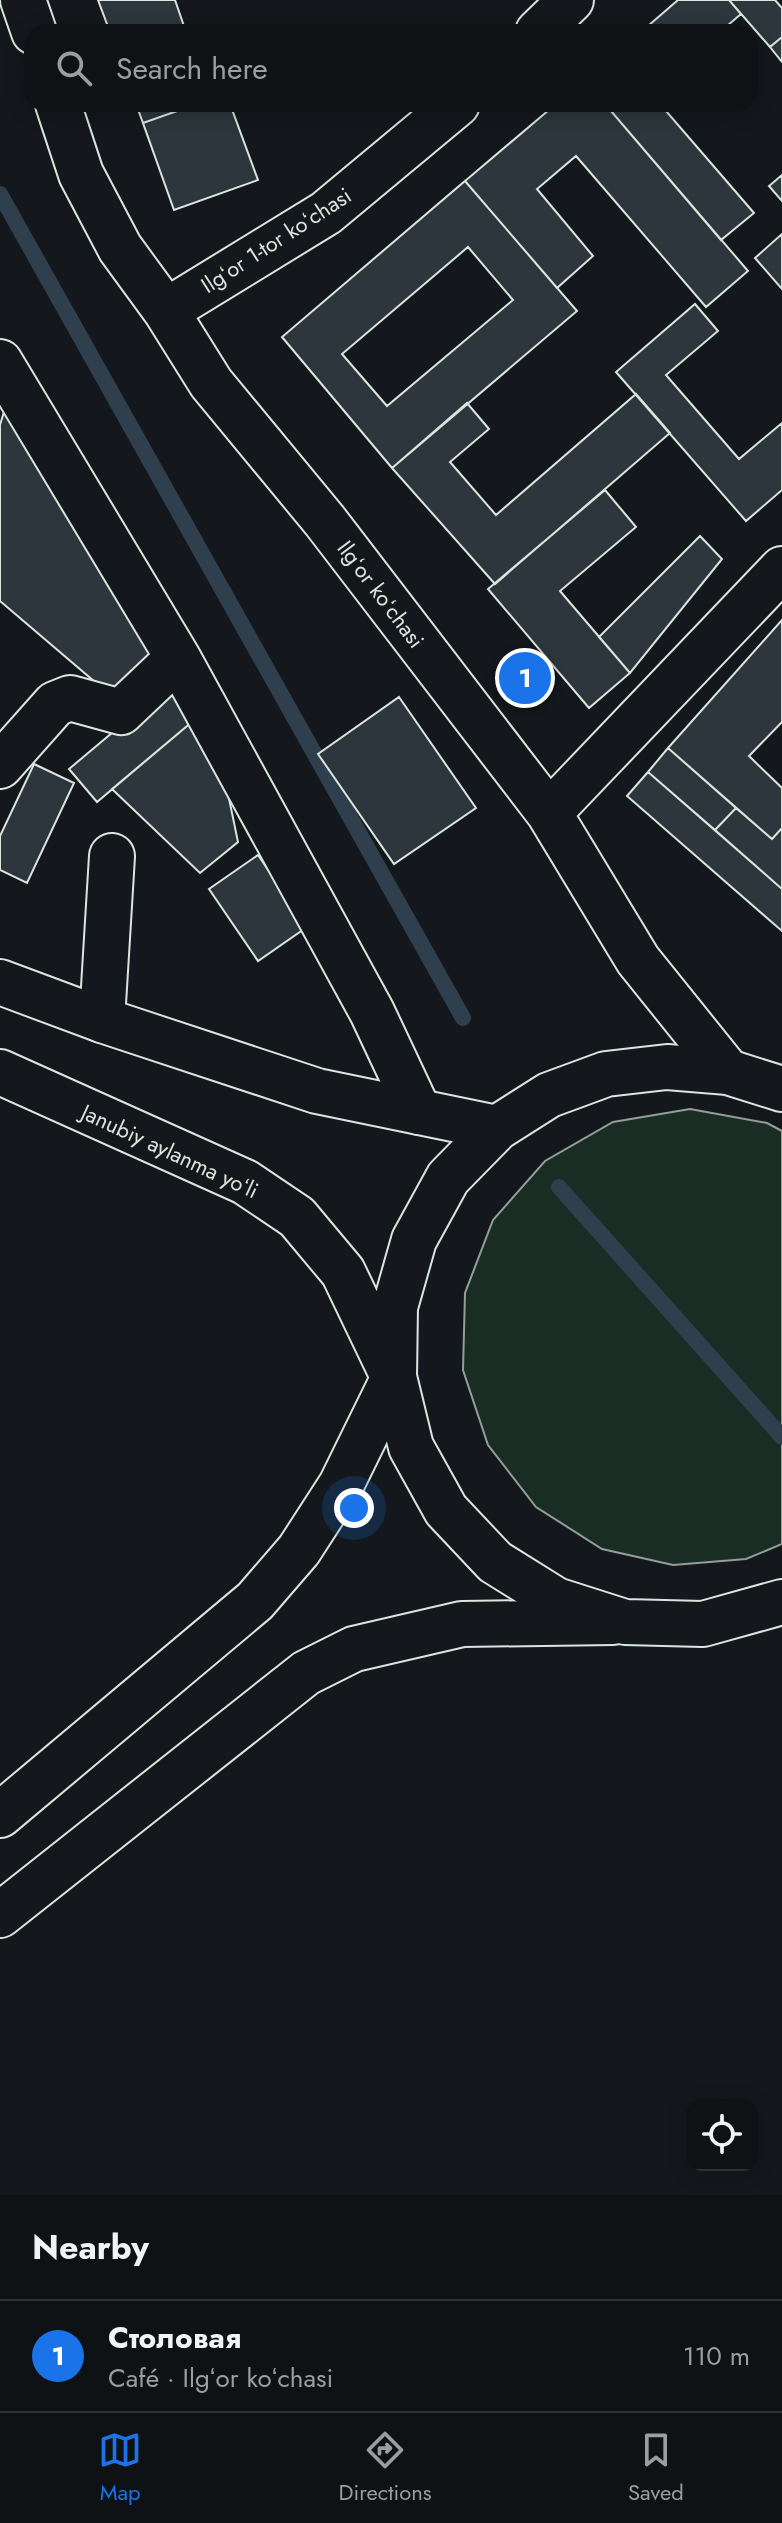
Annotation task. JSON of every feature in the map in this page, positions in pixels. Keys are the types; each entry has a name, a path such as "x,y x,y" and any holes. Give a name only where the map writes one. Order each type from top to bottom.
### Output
{"main road":[{"path":"23,0 31,24"},
{"path":"546,24 571,0"},
{"name":"Ilgʻor koʻchasi","path":"61,112 81,174 120,248 166,311 211,383 325,521 549,813 638,960 728,1072"},
{"name":"Ilgʻor 1-tor koʻchasi","path":"166,311 326,213 447,112"},
{"path":"0,362 178,658 372,1012 419,1112"},
{"path":"549,813 782,569"},
{"path":"0,766 55,704 70,698 121,712 178,658"},
{"path":"102,1020 112,856"},
{"path":"0,982 102,1020 317,1091 497,1128"},
{"path":"625,1622 556,1600 495,1562 446,1510 411,1447 394,1377 395,1307 414,1240 448,1178 497,1128 549,1095 606,1074 667,1067 728,1072 782,1089"},
{"name":"Janubiy aylanma yoʻli","path":"0,1072 245,1182 297,1217 343,1272 394,1377"},
{"path":"0,1815 255,1601 299,1550 341,1485 394,1377"},
{"path":"0,1915 306,1673 354,1649 462,1624 703,1624 782,1602"}],"green space":[{"path":"690,1109 767,1123 782,1131 782,1544 746,1559 673,1565 602,1549 536,1507 488,1445 463,1370 465,1293 493,1220 545,1161 613,1122"}],"building":[{"path":"98,0 175,0 183,24 107,24"},
{"path":"678,0 729,0 741,14 729,24 650,24"},
{"path":"729,0 775,0 782,8 782,37 770,47 758,33 758,24 750,24"},
{"path":"782,37 782,62 770,47"},
{"path":"139,112 174,112 143,123"},
{"path":"174,112 233,112 258,180 174,210 143,123"},
{"path":"547,112 612,112 748,271 706,307 576,156 537,189 593,256 557,288 465,181"},
{"path":"612,112 667,112 754,213 721,240"},
{"path":"782,175 782,201 769,186"},
{"path":"465,181 577,311 392,468 282,337","holes":["468,247 513,300 387,406 342,354"]},
{"path":"782,234 782,289 755,258"},
{"path":"695,304 718,331 666,375 739,459 782,423 782,490 746,521 616,372"},
{"path":"10,392 153,656 115,699 0,601 0,425"},
{"path":"636,394 670,433 495,584 392,468 467,403 489,429 450,462 496,515"},
{"path":"605,490 636,527 560,591 630,673 589,708 488,589"},
{"path":"700,536 722,559 630,673 599,637"},
{"path":"782,620 782,722 749,756 782,788 782,828 772,839 668,748"},
{"path":"169,685 193,721 97,802 69,769"},
{"path":"399,697 476,808 394,864 318,754"},
{"path":"193,721 225,779 238,842 200,873 112,789"},
{"path":"668,748 736,808 715,830 648,772"},
{"path":"34,764 74,783 27,883 0,870 0,836"},
{"path":"648,772 782,889 782,931 627,796"},
{"path":"736,808 772,839 782,828 782,889 715,830"},
{"path":"258,855 307,927 258,961 209,889"}],"waterway":[{"path":"0,194 463,1018"},
{"path":"559,1187 782,1437"}],"place":[{"name":"Столовая","path":"525,678"}]}
